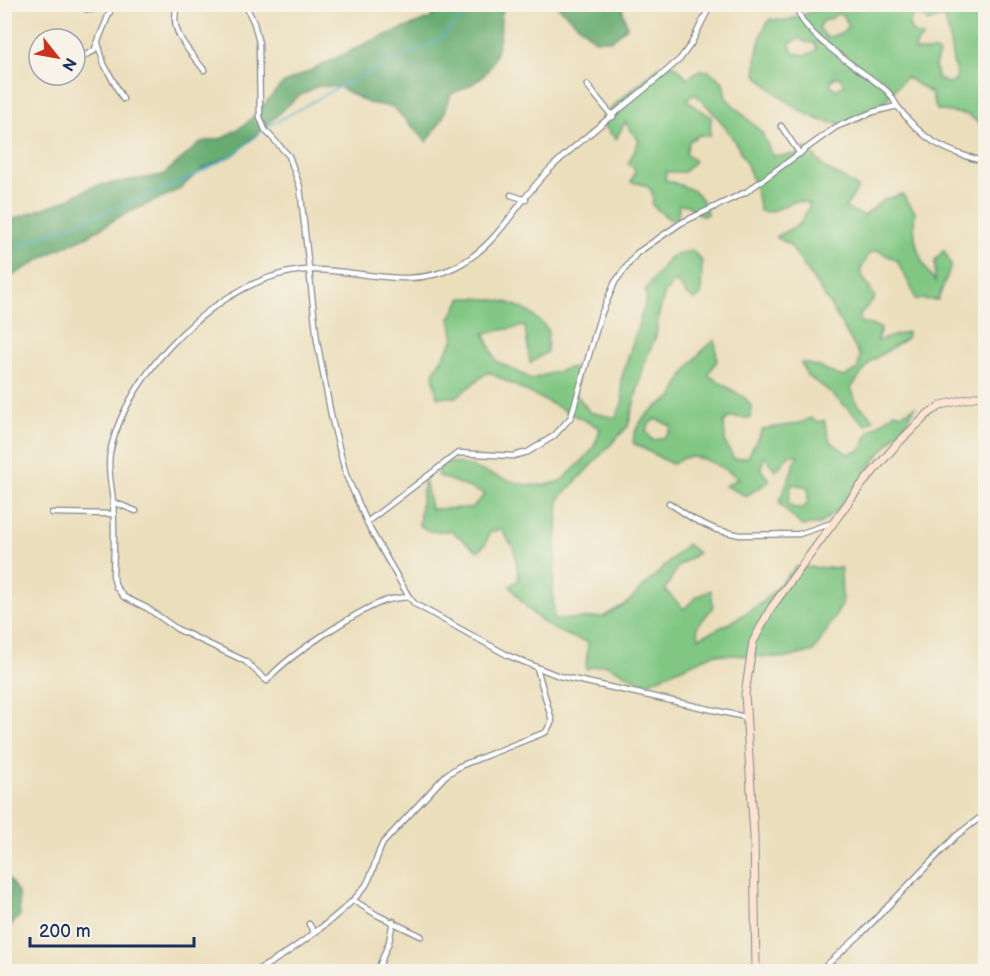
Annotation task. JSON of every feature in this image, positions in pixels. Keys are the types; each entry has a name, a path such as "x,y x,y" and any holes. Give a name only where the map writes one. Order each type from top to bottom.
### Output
{"main road":[{"path":"756,972 754,836 745,717 745,694 753,642 771,608 858,489 897,444 929,413 942,405 986,394"}],"street":[{"path":"78,4 86,10 93,11 104,4"},
{"path":"87,54 94,51 113,4"},
{"path":"178,4 174,20 178,38 204,70"},
{"path":"245,4 259,43 260,117 265,130 289,156 300,187 308,270 332,420 346,475 367,522 409,597 415,604 470,636 537,668 578,681 745,717"},
{"path":"409,597 395,598 371,607 289,660 267,681 245,661 177,629 147,608 119,593 113,575 113,502 110,456 115,433 131,399 158,359 181,336 232,293 278,274 308,270 409,279 432,275 456,267 498,233 551,168 680,59 691,44 711,4"},
{"path":"797,4 800,17 819,37 852,67 889,93 897,106 932,141 944,148 986,162"},
{"path":"98,40 104,64 123,99"},
{"path":"587,85 613,117"},
{"path":"367,522 458,453 513,456 528,452 554,436 571,417 596,329 611,291 637,253 681,223 746,192 836,127 873,112 897,106"},
{"path":"781,126 800,154"},
{"path":"511,195 526,200"},
{"path":"113,502 136,511"},
{"path":"669,503 709,527 740,535 800,534 835,522"},
{"path":"52,513 113,514"},
{"path":"253,972 314,932 353,900 368,882 383,843 446,775 460,766 546,732 552,721 537,668"},
{"path":"819,972 860,935 957,836 986,813"},
{"path":"353,900 421,936"},
{"path":"377,972 389,942 393,921"},
{"path":"309,924 314,932"}],"green space":[{"path":"445,5 506,5 501,16 501,32 490,67 479,80 451,94 443,118 427,142 393,107 368,103 339,87 318,86 297,97 235,154 202,169 178,190 117,218 5,280 5,222 64,201 94,186 163,175 201,142 223,138 246,124 282,84 373,40 429,19"},
{"path":"556,5 616,5 622,8 627,27 612,40 595,40"},
{"path":"816,5 985,5 985,129 969,115 937,110 931,93 906,77 874,111 858,120 842,123 826,121 810,116 795,107 756,74 758,45 770,19 785,21 816,10","holes":["836,14 844,15 848,26 843,32 827,38 819,28 823,21 831,19","914,15 923,17 928,22 942,17 945,19 957,75 955,81 948,84 937,77 935,65 939,54 936,51 915,51 917,43 923,37 913,33 908,24","800,38 804,42 814,43 817,48 806,55 793,53 789,44","839,77 845,84 836,90 830,84 833,78"]},
{"path":"662,64 674,65 688,78 699,70 709,71 723,82 726,98 762,133 772,155 797,155 806,147 827,170 858,188 845,208 864,216 883,200 902,194 915,212 914,231 920,257 935,281 935,260 944,250 951,265 938,300 915,299 898,261 877,250 870,253 860,271 875,298 860,314 860,322 881,328 877,341 907,332 907,338 871,361 851,388 857,404 874,419 866,425 824,387 807,376 801,363 844,377 858,369 860,356 831,306 790,245 776,237 801,223 810,204 796,202 774,211 760,211 752,177 738,146 719,119 695,94 687,99 711,117 710,136 699,135 689,141 686,154 695,161 684,172 666,172 665,180 687,188 698,195 707,214 702,216 687,205 679,204 678,221 669,219 652,205 653,195 649,188 631,182 635,172 628,164 639,141 625,122 616,139 603,125 603,117"},
{"path":"692,250 702,261 701,295 695,300 687,295 676,281 665,292 656,336 645,361 628,426 559,499 553,588 554,620 603,617 627,603 687,544 698,553 678,566 665,590 684,609 696,597 711,590 713,607 697,627 699,638 732,622 763,602 796,567 841,568 842,605 814,651 787,658 714,654 645,684 605,664 586,669 588,642 563,634 543,622 526,607 510,586 519,579 514,548 501,529 490,532 486,543 478,551 451,531 429,531 419,525 424,475 431,509 472,508 485,494 437,475 444,462 473,467 516,482 545,485 562,480 582,462 595,444 600,428 488,372 456,397 437,397 433,373 454,339 450,318 462,298 499,300 520,307 539,320 548,330 547,352 530,363 525,326 484,333 496,361 531,379 573,367 578,378 575,393 590,412 616,418 623,401 621,380 647,298 645,290 670,257"},
{"path":"715,340 717,360 708,375 745,398 752,407 750,418 730,417 724,422 725,442 734,459 748,457 762,430 799,423 810,418 819,422 824,420 830,441 848,454 861,450 869,432 895,412 902,414 915,407 908,420 873,462 846,503 820,524 802,526 779,503 798,455 789,455 776,471 764,456 761,470 770,481 746,496 725,486 739,478 715,464 689,457 674,464 670,463 633,443 641,421 673,397 690,365","holes":["656,419 671,426 671,429 665,436 652,440 646,431 649,424","792,484 808,487 808,502 804,508 793,508 788,502"]},
{"path":"5,873 18,893 20,916 5,931"}],"waterway":[{"path":"267,127 339,87 439,40 474,4"},
{"path":"4,252 183,181 235,154 263,130"}]}
